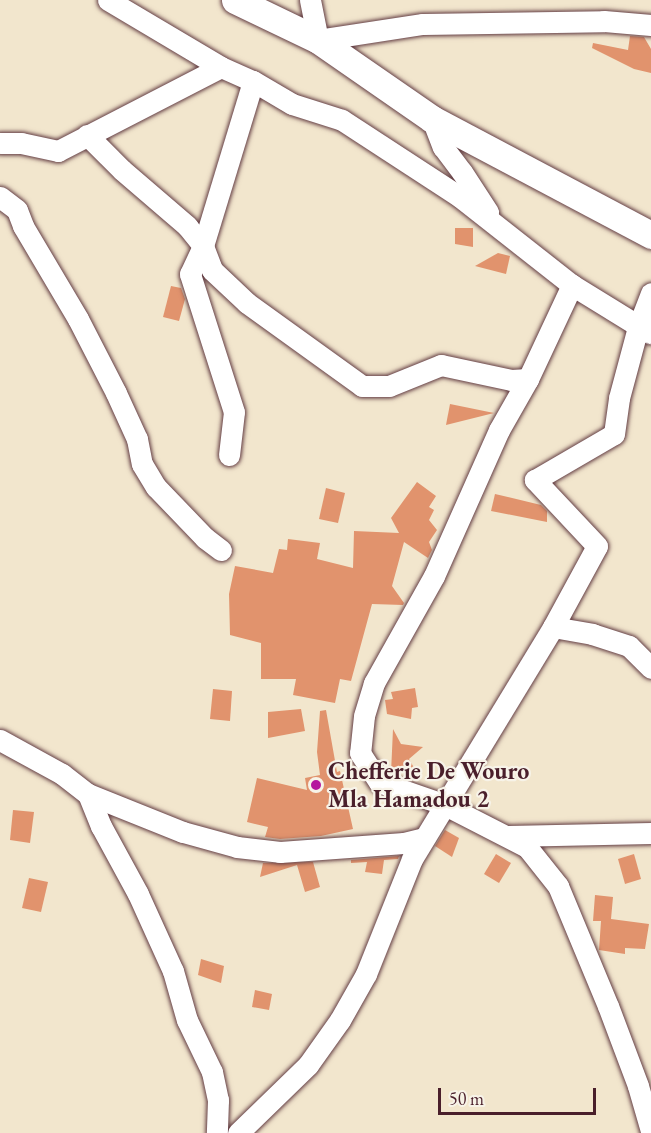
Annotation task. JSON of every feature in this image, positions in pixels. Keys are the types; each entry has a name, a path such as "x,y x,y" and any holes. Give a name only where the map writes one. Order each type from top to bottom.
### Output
{"main road":[{"path":"234,0 318,40 432,119 651,235"}],"street":[{"path":"108,0 222,67 253,81 292,104 342,120 460,197 572,285 644,330"},
{"path":"310,0 318,40 423,24 604,21 651,25"},
{"path":"0,143 21,143 58,151 222,67"},
{"path":"230,455 234,412 190,274 203,246 253,81"},
{"path":"432,119 443,147 462,172 497,228"},
{"path":"87,135 122,170 186,226 203,246 212,270 247,303 362,386 389,386 441,365 511,380 528,379"},
{"path":"0,197 17,210 23,226 78,319 116,393 137,439 142,464 156,487 205,538 220,550"},
{"path":"572,285 528,379 499,430 434,576 374,684 364,716 360,753 379,782 443,804 527,847 558,886 623,1046 651,1131"},
{"path":"238,1133 308,1065 340,1020 366,974 412,859 443,804 553,627 597,546 535,480 614,434 619,398 644,330 651,293"},
{"path":"553,627 592,634 629,646 651,668"},
{"path":"0,740 62,774 88,794 183,832 237,847 280,852 404,843 424,838"},
{"path":"88,794 101,826 138,894 173,971 187,1020 213,1071 218,1100 216,1133"},
{"path":"507,836 651,833"}],"building":[{"path":"630,36 644,37 651,49 651,73 634,69 592,48 593,43 628,50"},
{"path":"455,228 473,228 473,247 455,244"},
{"path":"498,253 510,256 506,274 475,266"},
{"path":"171,286 181,288 185,299 179,321 163,317"},
{"path":"450,404 494,413 446,425"},
{"path":"417,482 436,496 429,507 434,510 429,520 437,530 429,542 432,550 428,558 404,542 392,586 404,603 403,605 372,604 351,681 340,679 335,703 293,695 296,679 261,679 261,643 230,635 229,594 235,566 273,573 279,549 287,550 288,539 320,543 317,559 353,568 354,531 399,533 391,518"},
{"path":"326,488 345,493 338,523 319,519"},
{"path":"495,494 541,505 547,511 547,522 491,511"},
{"path":"415,688 418,707 412,708 411,719 387,714 385,700 393,699 391,692"},
{"path":"213,689 232,691 230,721 210,719"},
{"path":"301,709 305,731 268,738 268,712"},
{"path":"326,710 337,772 340,771 353,829 321,836 280,839 265,837 268,827 247,822 257,778 307,790 305,778 320,775 317,752 320,711"},
{"path":"393,729 401,744 423,747 409,759 417,773 396,770 391,773"},
{"path":"13,810 34,812 30,843 10,840"},
{"path":"445,830 459,838 452,857 435,846"},
{"path":"496,854 511,863 499,883 484,874"},
{"path":"634,854 641,879 625,884 618,859"},
{"path":"399,856 398,859 384,860 382,874 365,872 367,862 351,863 351,860"},
{"path":"313,862 320,887 305,892 297,865 260,877 263,863"},
{"path":"29,878 48,882 41,912 22,908"},
{"path":"595,895 613,897 611,919 649,924 645,949 625,948 625,954 599,950 601,921 593,921"},
{"path":"201,959 224,966 221,983 198,975"},
{"path":"255,990 272,994 269,1010 252,1007"}],"place":[{"name":"Chefferie De Wouro Mla Hamadou 2","path":"316,785"}]}
